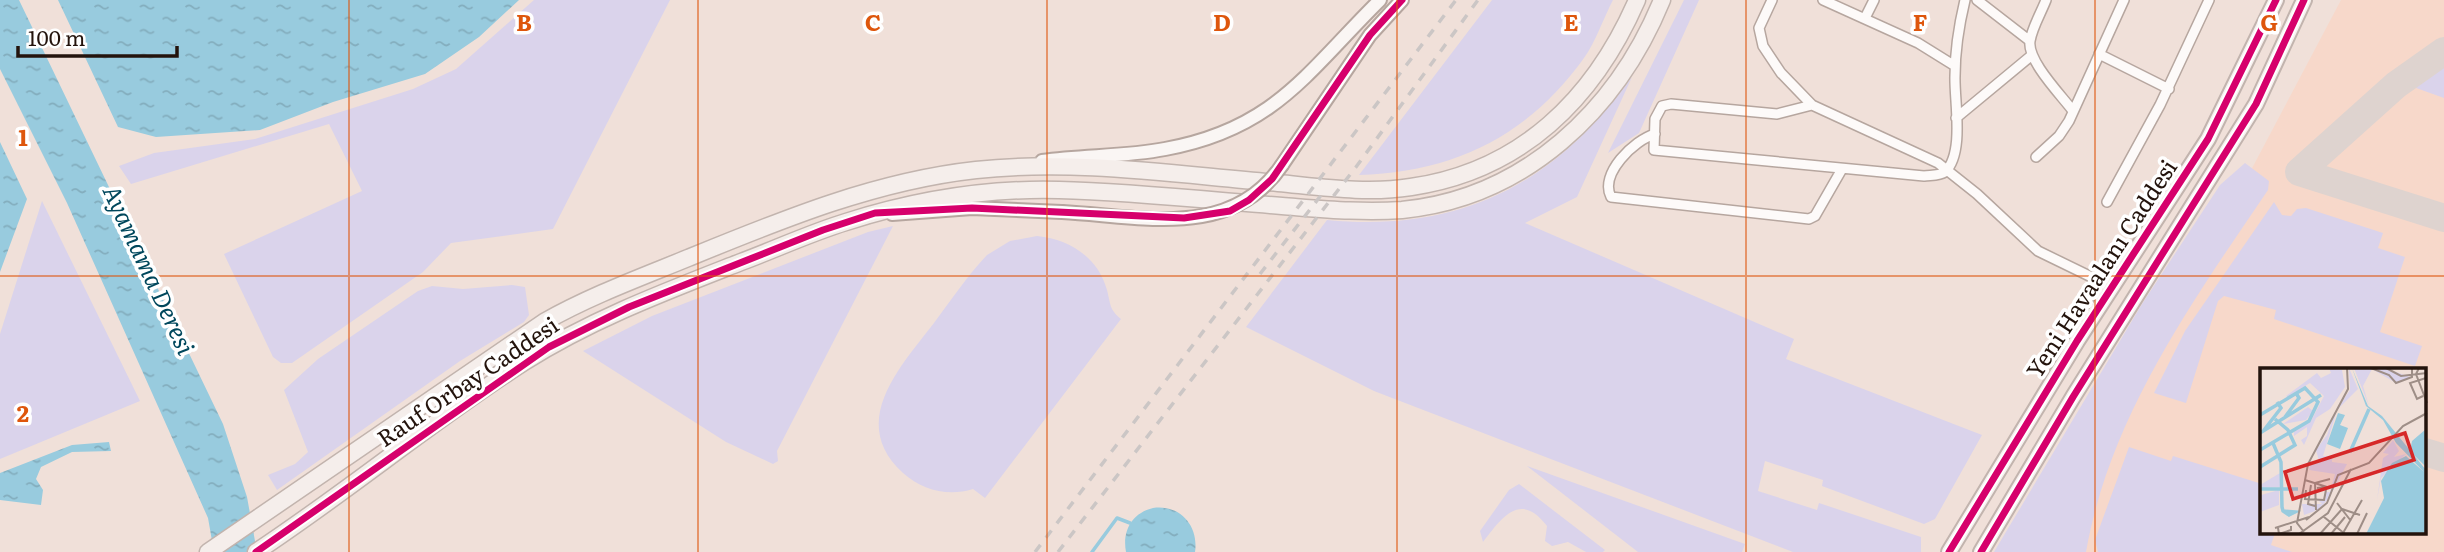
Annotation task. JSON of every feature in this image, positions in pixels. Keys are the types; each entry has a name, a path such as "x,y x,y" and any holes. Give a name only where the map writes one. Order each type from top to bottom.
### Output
{"highway":[{"name":"Rauf Orbay Caddesi","path":"208,552 509,343 574,306 726,243 848,197 928,177 1018,167 1095,168 1340,188 1408,188 1466,174 1526,143 1572,104 1606,62 1637,0"},
{"name":"Rauf Orbay Caddesi","path":"256,552 522,364 585,328 678,287 823,230 875,213 961,195 1034,190 1352,211 1404,209 1457,198 1511,176 1541,158 1584,123 1627,70 1662,0"}],"main road":[{"path":"1018,167 1069,157 1164,149 1210,138 1242,125 1304,81 1380,0"},
{"path":"875,213 972,208 1184,218 1217,215 1249,200 1272,180 1370,35 1402,0"},
{"name":"Yeni Havaalanı Caddesi","path":"1949,552 2112,287 2208,139 2276,0"},
{"name":"Yeni Havaalanı Caddesi","path":"1981,552 2133,299 2256,104 2304,0"},
{"path":"2112,287 2133,299"},
{"path":"2052,383 2073,397"}],"street":[{"path":"1772,0 1759,28 1763,46 1781,73 1812,105 1947,169 2038,251 2112,287"},
{"path":"1823,0 1918,43 1955,66"},
{"path":"1865,18 1874,0"},
{"path":"1812,105 1777,114 1671,104 1658,110 1654,150 1924,176 1941,174 1947,169 1955,145 1955,66 1958,28 1965,0"},
{"path":"1977,0 2030,41"},
{"path":"2046,0 2030,41 2032,55 2073,111"},
{"path":"2036,157 2059,136 2124,0"},
{"path":"2107,202 2169,89 2210,0"},
{"path":"2099,54 2169,89"},
{"path":"1956,118 2032,55"},
{"path":"1656,134 1624,155 1609,180 1611,197 1801,220 1815,216 1842,169"}],"shaded area":[{"path":"534,0 670,0 553,229 451,243 423,272 292,363 281,363 273,357 224,254 362,191 329,124 131,184 119,166 154,153 255,139 413,89 456,69"},
{"path":"1492,0 1613,0 1584,58 1539,109 1513,129 1486,145 1457,157 1394,172 1359,175"},
{"path":"1684,0 1699,0 1639,133 1608,153"},
{"path":"2341,0 2444,0 2444,552 2049,552"},
{"path":"2444,58 2444,98 2405,84"},
{"path":"1632,77 1577,197 1525,223 1794,339 1786,359 1982,435 1935,519 1924,524 1822,486 1823,480 1765,461 1758,491 1817,510 1819,503 1921,537 1921,552 1793,552 1374,391 1246,327 1327,220 1375,222 1420,218 1462,209 1500,194 1537,173 1571,146"},
{"path":"2245,163 2269,181 2268,190 2183,318 2134,407 2098,502 2086,552 1994,552 2142,304 2220,185"},
{"path":"42,201 140,401 0,459 0,334"},
{"path":"2274,202 2282,215 2291,216 2297,209 2306,208 2383,233 2378,248 2405,257 2380,332 2422,346 2415,366 2274,319 2276,310 2224,296 2218,301 2186,403 2154,393 2185,331"},
{"path":"893,226 777,451 778,461 773,464 726,442 583,351 652,316 868,232"},
{"path":"1037,236 1060,241 1089,259 1103,278 1112,309 1121,319 985,498 973,489 945,492 918,484 903,473 887,454 880,434 879,414 885,395 907,357 987,255 1010,241"},
{"path":"512,285 525,287 529,315 524,322 460,361 277,490 268,475 295,464 308,452 284,390 318,359 418,291 432,286 463,289"},
{"path":"2129,447 2171,461 2173,456 2260,483 2260,534 2275,534 2271,545 2292,552 2098,552 2095,540"},
{"path":"1527,466 1745,544 1742,552 1638,552"},
{"path":"1519,484 1605,550 1586,552 1568,542 1552,546 1545,541 1547,526 1537,515 1520,509 1504,517 1483,542 1480,531 1509,490"}],"water":[{"name":"Ayamama Deresi","path":"0,0 19,0 223,424 247,497 257,552 214,552 208,518 67,203 0,69"},
{"path":"58,0 519,0 479,37 425,74 333,102 260,130 156,137 118,127"},
{"path":"0,142 27,199 0,272"},
{"path":"109,442 111,451 72,452 41,467 36,479 43,490 41,505 0,500 0,473 72,445"},
{"path":"1153,508 1172,510 1186,519 1194,534 1195,552 1126,552 1127,530 1130,524 1139,514"}],"waterway":[{"path":"1092,552 1117,518 1130,523"}],"taxiway":[{"path":"2444,51 2396,85 2299,172 2444,218"},
{"path":"2426,452 2444,458"}],"railway":[{"path":"1035,552 1456,0"},
{"path":"1058,552 1356,167 1478,0"},
{"path":"1260,274 1322,194"}],"cycle path":[{"path":"256,552 549,347 629,307 823,230 875,213 972,208 1184,218 1230,211 1249,200 1272,179 1370,35 1402,0"},
{"path":"1949,552 2077,341 2208,139 2276,0"},
{"path":"1981,552 2073,397 2256,104 2304,0"}]}
